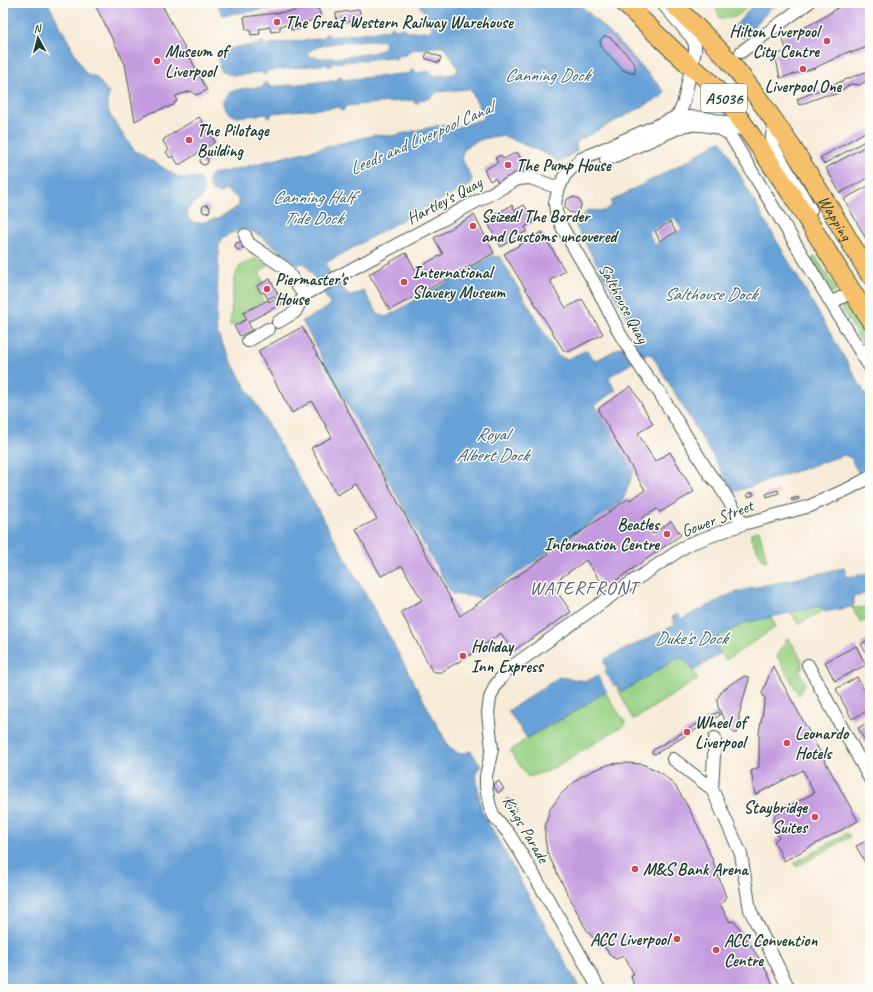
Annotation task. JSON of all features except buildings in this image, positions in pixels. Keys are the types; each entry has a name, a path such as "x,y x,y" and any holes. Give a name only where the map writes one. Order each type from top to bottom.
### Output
{"highway":[{"name":"A5036","path":"624,3 691,67 707,79 732,107 751,134 801,187"},
{"name":"A5036","path":"672,3 723,54 742,77 776,125 801,187"},
{"name":"Wapping","path":"801,187 834,262 870,320"},
{"name":"Wapping","path":"801,187 870,275"}],"street":[{"path":"662,3 692,38 695,44 683,105 679,113 674,118"},
{"path":"741,52 808,3"},
{"name":"Salthouse Quay","path":"743,524 624,340 594,281 559,220 555,204 559,188 565,175 581,159 674,118 696,116 716,119 733,124 751,134 779,164 790,160"},
{"path":"606,160 685,125 696,124 711,126 726,131 730,135 832,303 866,350 870,367"},
{"name":"Hartley's Quay","path":"307,294 518,179 530,178 559,188"},
{"path":"245,235 248,243 285,268 307,294 294,312 278,322"},
{"path":"832,303 844,296"},
{"path":"248,341 268,329"},
{"name":"Gower Street","path":"503,675 507,670 548,641 689,544 743,524 810,506 870,477"},
{"path":"808,665 870,779"},
{"name":"Kings Parade","path":"503,675 490,698 488,713 492,749 486,776 486,788 490,807 494,816 522,855 599,989"},
{"path":"715,738 712,789 741,854 750,910 789,989"},
{"path":"674,759 712,789"}],"green space":[{"path":"714,3 751,3 734,17 725,19 720,18"},
{"path":"815,256 837,291 832,294 811,260"},
{"path":"254,259 262,261 268,266 259,272 263,282 256,286 263,301 243,312 246,319 230,327 234,278 240,266"},
{"path":"846,305 868,340 862,343 841,308"},
{"path":"759,530 767,560 764,561 751,539 751,533"},
{"path":"821,606 821,612 798,624 791,612"},
{"path":"870,606 870,618 861,623 852,607 860,608"},
{"path":"771,617 776,627 726,660 713,643 713,640 744,623"},
{"path":"788,637 802,660 802,668 799,670 805,683 799,695 777,656"},
{"path":"683,658 687,661 698,679 633,720 616,685 624,691 676,659"},
{"path":"605,692 626,724 548,771 528,777 510,751 527,738 571,714"},
{"path":"847,833 850,837 796,867 794,863"}],"water":[{"path":"3,3 48,3 83,69 88,76 95,76 109,93 107,106 110,115 134,150 180,178 195,178 201,180 203,189 202,196 187,211 188,218 195,223 201,223 213,220 239,206 237,198 230,194 227,189 221,193 213,192 209,181 212,174 374,135 392,136 441,125 459,127 482,119 484,116 469,89 437,92 431,98 419,100 418,103 415,104 414,100 345,106 344,110 341,111 340,107 271,113 271,117 268,117 267,114 237,117 226,109 224,100 226,96 231,92 244,88 264,87 264,83 268,83 269,87 337,80 338,77 341,76 342,80 411,73 411,70 414,69 416,73 429,71 435,76 454,74 457,72 458,68 444,46 410,50 407,55 397,56 396,59 393,59 392,57 332,63 331,66 328,66 327,64 267,71 266,74 263,74 262,72 235,75 223,72 220,67 220,57 226,50 259,45 260,42 263,42 264,45 324,38 325,34 328,34 330,37 388,30 393,26 395,29 404,28 409,32 428,32 432,29 431,23 418,3 578,3 618,41 665,92 661,97 579,140 576,144 577,151 559,162 546,154 504,136 486,138 473,143 464,150 462,155 464,164 472,178 470,185 400,221 326,263 329,272 335,274 347,294 351,295 359,293 363,290 378,314 386,317 492,256 500,257 558,356 567,359 587,350 593,360 599,359 635,339 637,335 574,223 587,210 604,211 612,205 611,201 687,161 719,141 722,141 752,198 870,402 870,494 852,461 853,459 844,455 734,492 652,355 647,354 610,376 609,380 616,390 595,405 633,472 623,501 481,598 452,594 302,321 329,307 330,304 306,264 301,263 298,266 250,230 239,230 222,238 219,245 216,326 218,335 233,365 318,510 384,627 449,747 460,754 471,751 481,766 476,772 482,811 580,989 3,989","holes":["369,40 384,41 385,46 381,50 375,52 331,58 321,58 307,55 307,53 313,49 328,44"]},
{"path":"216,3 314,3 223,15"},
{"path":"755,3 782,3 771,8 743,38 734,27"},
{"name":"Duke's Dock","path":"844,568 847,577 870,573 870,591 859,596 853,596 854,604 852,607 824,612 821,606 744,623 713,640 713,643 721,653 694,671 683,658 676,659 624,691 621,691 618,685 616,685 571,714 527,738 508,711 559,677 587,681 606,671 607,669 604,663 605,659 675,625 672,617 678,614 682,619 731,594"}],"pier":[{"path":"674,218 681,229 655,244 649,232"},
{"path":"603,670 615,688 608,692 597,674"}],"place":[{"name":"The Great Western Railway Warehouse","path":"277,22"},
{"name":"Hilton Liverpool City Centre","path":"827,41"},
{"name":"Museum of Liverpool","path":"157,61"},
{"name":"Liverpool One","path":"803,69"},
{"name":"The Pilotage Building","path":"189,140"},
{"name":"The Pump House","path":"508,165"},
{"name":"Seized! The Border and Customs uncovered","path":"473,226"},
{"name":"International Slavery Museum","path":"404,282"},
{"name":"Piermaster's House","path":"267,289"},
{"name":"Beatles Information Centre","path":"667,534"},
{"name":"Holiday Inn Express","path":"463,656"},
{"name":"Wheel of Liverpool","path":"687,732"},
{"name":"Leonardo Hotels","path":"787,743"},
{"name":"Staybridge Suites","path":"815,817"},
{"name":"M&S Bank Arena","path":"635,869"},
{"name":"ACC Liverpool","path":"677,939"},
{"name":"ACC Convention Centre","path":"716,950"}],"district":[{"name":"WATERFRONT","path":"584,587"}],"water label":[{"name":"Canning Dock","path":"547,75"},
{"name":"Leeds and Liverpool Canal","path":"421,138"},
{"name":"Canning Half Tide Dock","path":"313,207"},
{"name":"Salthouse Dock","path":"710,294"},
{"name":"Royal Albert Dock","path":"492,444"}]}
